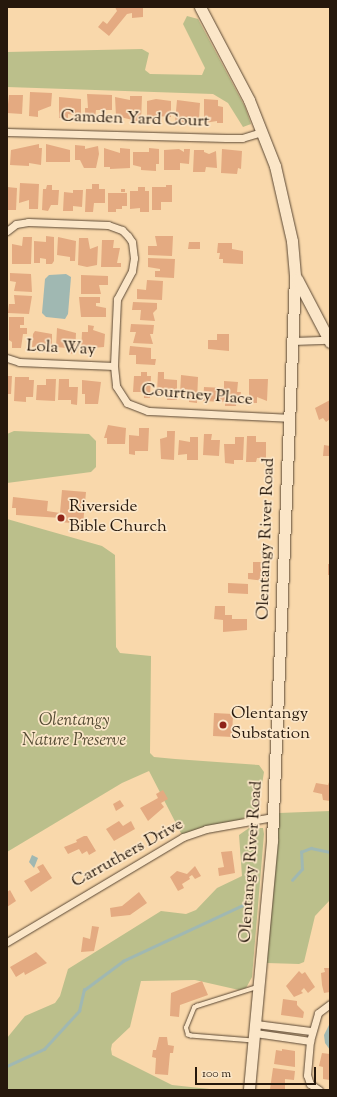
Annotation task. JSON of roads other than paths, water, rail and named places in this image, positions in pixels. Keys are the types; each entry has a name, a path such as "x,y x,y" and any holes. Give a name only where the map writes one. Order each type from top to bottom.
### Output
{"main road":[{"name":"Olentangy River Road","path":"200,7 249,100 262,132 278,182 292,241 296,277 273,818 260,986 249,1090"},
{"path":"296,277 329,341"}],"street":[{"name":"Camden Yard Court","path":"7,132 234,138 262,132"},
{"name":"Courtney Place","path":"7,231 16,224 28,222 108,224 122,230 132,242 134,258 132,271 117,299 114,366 120,394 127,403 140,409 289,418"},
{"path":"293,341 329,341"},
{"name":"Lola Way","path":"7,358 19,362 114,366"},
{"name":"Carruthers Drive","path":"7,942 183,837 206,828 273,818"},
{"path":"319,1090 310,1084 307,1075 311,1032 318,1013 330,1004"},
{"path":"255,1033 311,1032"},
{"path":"255,1033 310,1041"}],"lane":[{"path":"255,1033 191,1036 188,1035 186,1028 194,1008 197,1006 260,986"}],"water":[{"path":"66,274 71,277 68,314 65,319 46,317 42,313 45,279 49,275"},
{"path":"32,855 38,858 34,868 29,862"},
{"path":"330,1023 330,1050 325,1043 324,1035"}],"waterway":[{"path":"292,880 302,869 301,852 311,848 330,852"},
{"path":"7,1066 44,1049 79,1011 84,990 123,961 245,904"}],"place":[{"name":"Riverside Bible Church","path":"61,518"},
{"name":"Olentangy Substation","path":"223,725"}],"park label":[{"name":"Olentangy Nature Preserve","path":"74,732"}]}
